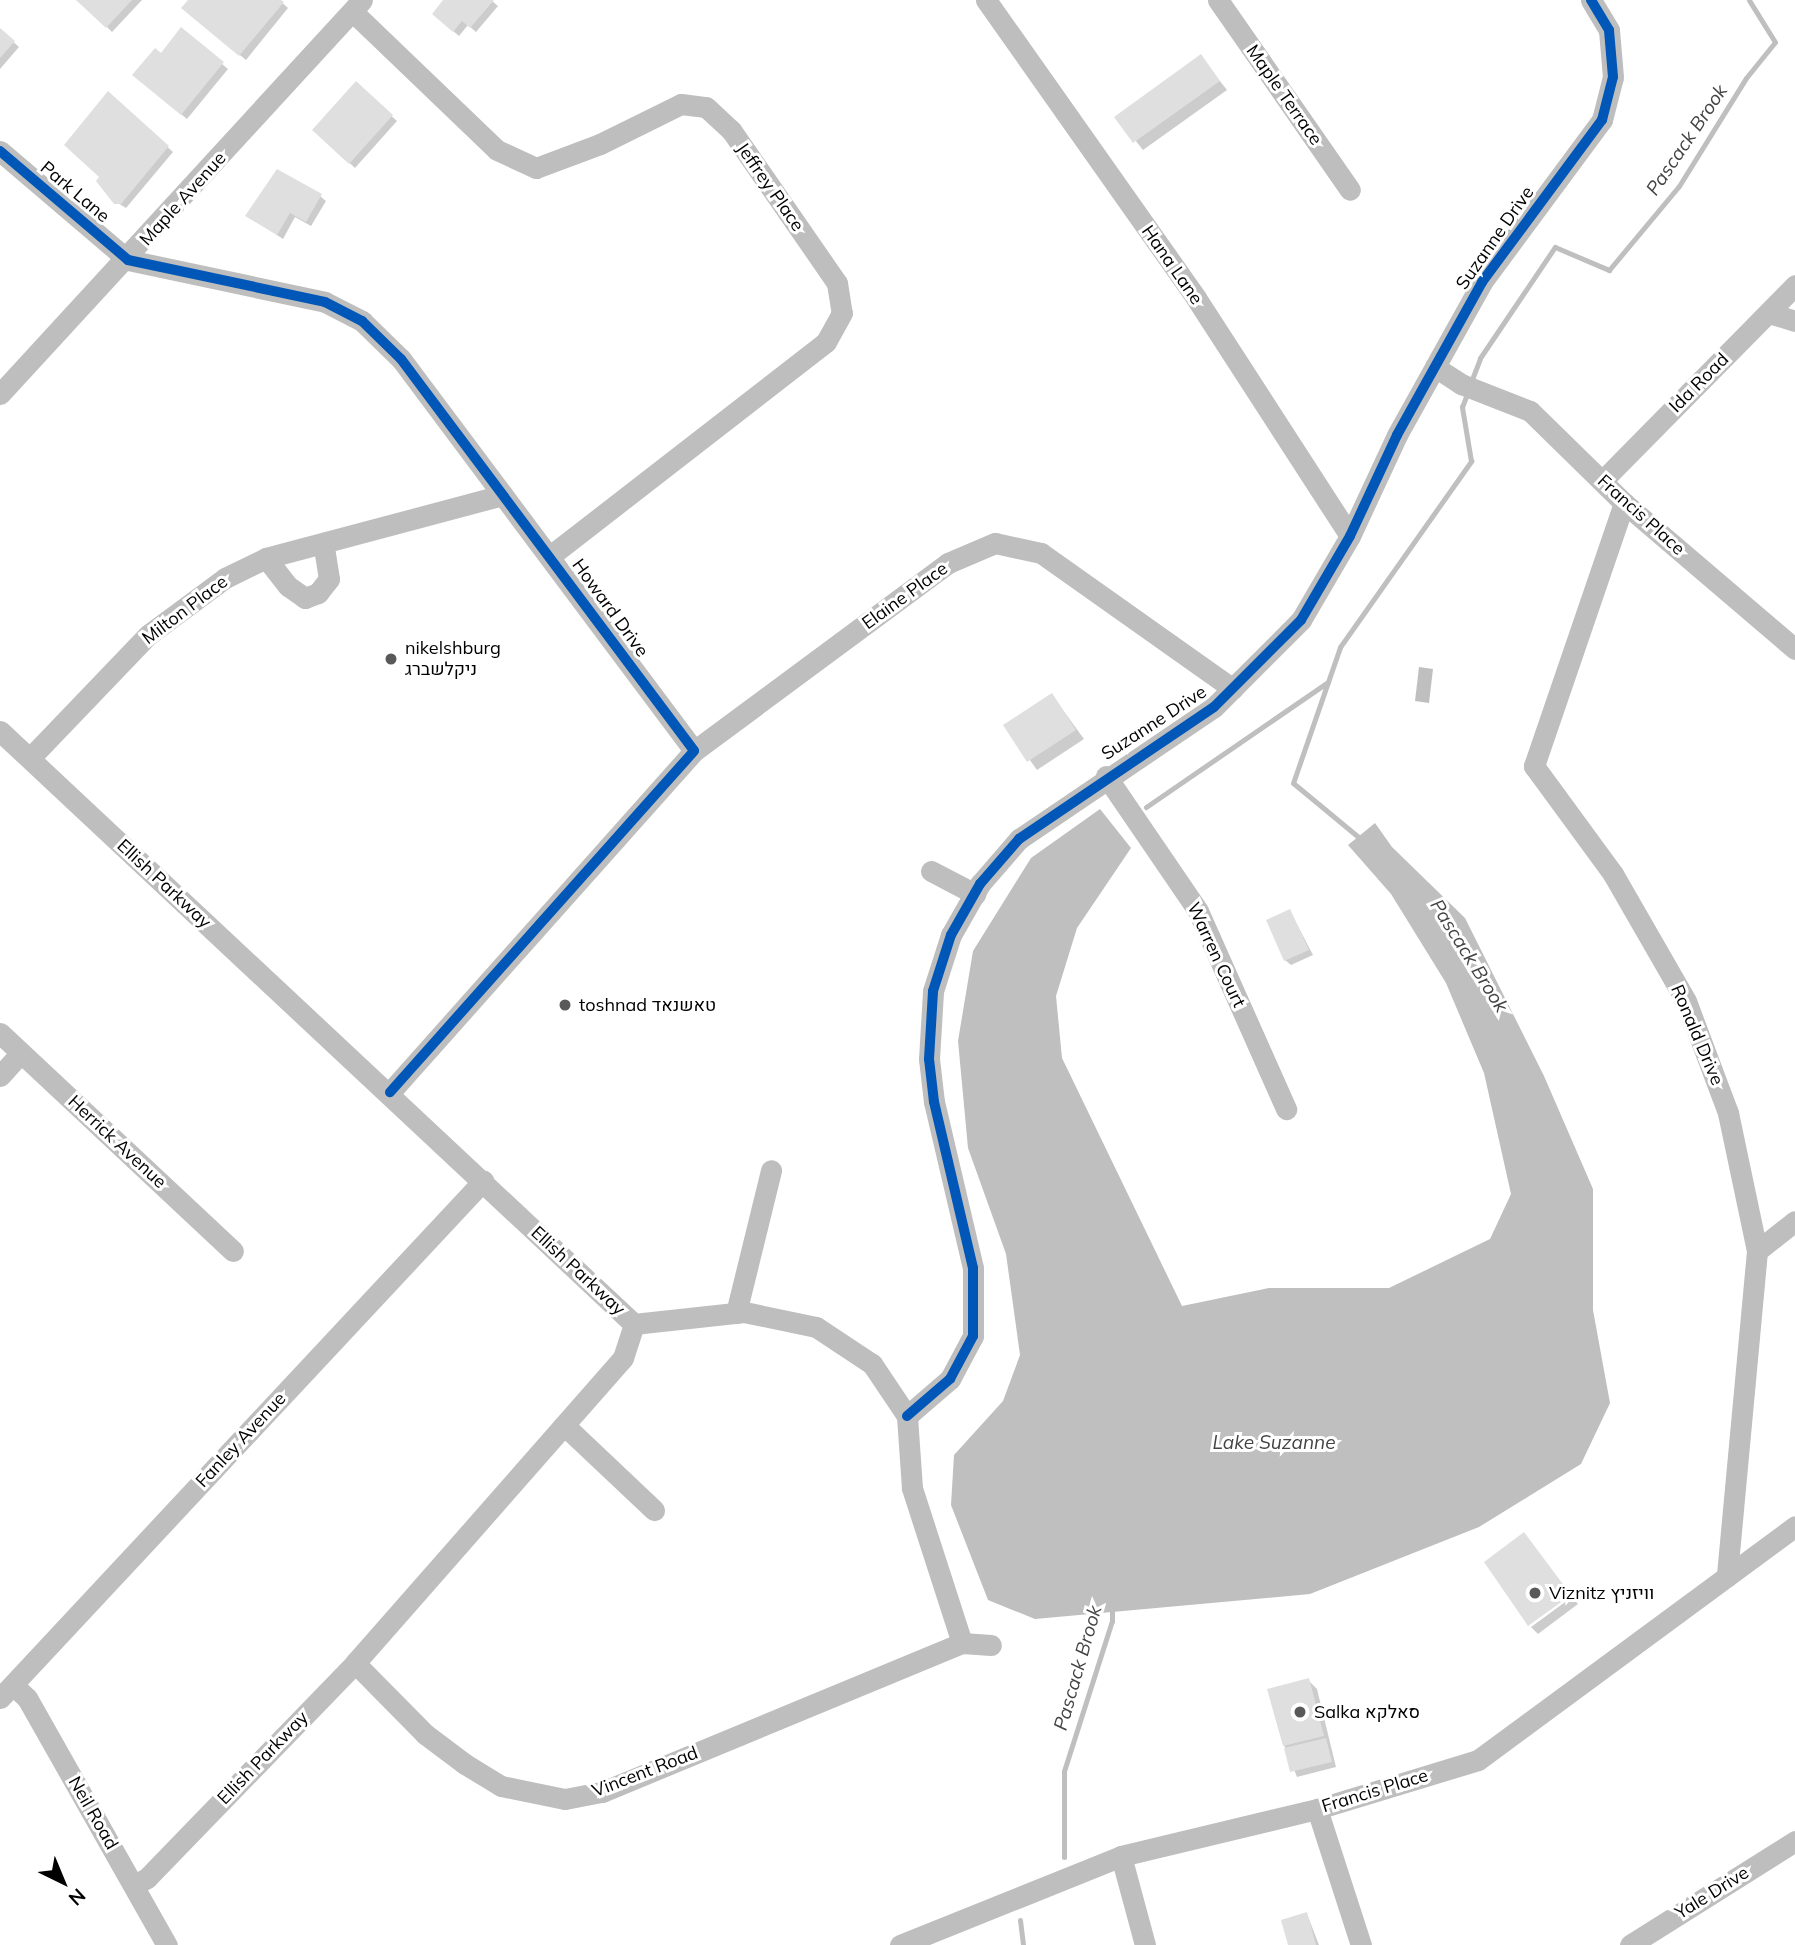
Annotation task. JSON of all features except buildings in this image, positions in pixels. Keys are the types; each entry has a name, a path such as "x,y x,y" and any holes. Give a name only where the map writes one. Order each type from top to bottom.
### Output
{"street":[{"name":"Hana Lane","path":"986,0 1196,298 1350,536"},
{"name":"Maple Terrace","path":"1218,0 1350,190"},
{"name":"Suzanne Drive","path":"907,1416 950,1379 973,1336 974,1268 934,1102 929,1059 933,991 951,935 975,894 1019,839 1233,689 1301,620 1350,536 1482,282 1602,120 1613,77 1609,30 1591,0"},
{"name":"Maple Avenue","path":"0,394 128,260 358,6"},
{"name":"Jeffrey Place","path":"358,6 497,150 536,168 600,145 681,104 706,107 731,130 837,283 842,313 826,342 550,556"},
{"name":"Park Lane","path":"0,151 128,260"},
{"name":"Howard Drive","path":"128,260 325,302 362,321 401,359 694,751"},
{"name":"Ida Road","path":"1603,480 1795,285"},
{"path":"1769,313 1795,321"},
{"name":"Francis Place","path":"1435,368 1471,388 1530,411 1624,503 1795,649"},
{"name":"Milton Place","path":"30,758 148,635 225,578 265,558 503,495"},
{"name":"Ronald Drive","path":"1624,503 1534,766 1614,874 1686,1001 1728,1114 1757,1251 1727,1577"},
{"path":"265,558 288,586 305,598 318,593 329,579 323,543"},
{"name":"Elaine Place","path":"694,751 948,563 995,543 1041,553 1233,689"},
{"name":"Ellish Parkway","path":"0,731 390,1092 634,1324 623,1358 355,1663 147,1878 134,1885"},
{"path":"390,1092 694,751"},
{"name":"Warren Court","path":"1106,776 1198,911 1286,1108"},
{"path":"931,871 975,894"},
{"name":"Herrick Avenue","path":"0,1033 233,1251"},
{"path":"0,1076 21,1053"},
{"path":"736,1313 771,1170"},
{"name":"Fanley Avenue","path":"6,1691 483,1181"},
{"path":"1757,1251 1795,1222"},
{"path":"634,1324 736,1313 816,1326 872,1364 907,1416 912,1488 962,1643"},
{"path":"564,1425 654,1510"},
{"name":"Francis Place","path":"900,1945 1121,1856 1317,1809 1478,1760 1795,1526"},
{"name":"Vincent Road","path":"355,1663 425,1734 465,1764 501,1786 565,1799 602,1792 962,1643 991,1646"},
{"name":"Neil Road","path":"6,1691 27,1698 167,1945"},
{"path":"1317,1809 1361,1945"},
{"name":"Yale Drive","path":"1630,1945 1795,1841"},
{"path":"1121,1856 1145,1945"}],"water":[{"path":"1419,667 1433,669 1429,703 1415,701"},
{"name":"Lake Suzanne","path":"1100,809 1131,848 1077,928 1056,996 1062,1058 1182,1306 1269,1288 1389,1288 1490,1239 1511,1194 1484,1073 1446,983 1391,894 1348,845 1375,823 1392,847 1465,918 1544,1076 1593,1189 1593,1310 1610,1403 1581,1464 1479,1527 1310,1594 1035,1619 988,1600 951,1505 954,1455 1003,1401 1020,1355 1006,1254 968,1148 958,1041 973,951 1031,858"}],"waterway":[{"name":"Pascack Brook","path":"1471,382 1480,358 1555,247 1609,270 1679,186 1746,78 1775,42 1749,0"},
{"name":"Pascack Brook","path":"1362,840 1293,783 1340,647 1471,461 1462,407 1468,391"},
{"path":"1146,807 1328,682"},
{"name":"Pascack Brook","path":"1064,1857 1064,1771 1112,1621 1112,1608"},
{"name":"Pascack Brook","path":"1020,1920 1023,1945"}],"cycle path":[{"path":"907,1416 950,1379 973,1336 973,1268 934,1102 929,1059 933,991 951,935 980,884 1019,839 1214,707 1301,620 1350,536 1397,435 1482,282 1602,120 1613,77 1609,30 1591,0"},
{"path":"0,151 128,260 325,302 362,321 401,359 694,751 390,1092"}],"place":[{"name":"nikelshburg ניקלשברג","path":"391,659"},
{"name":"toshnad טאשנאד","path":"565,1005"},
{"name":"Viznitz וויזניץ","path":"1535,1593"},
{"name":"Salka סאלקא","path":"1300,1712"}]}
